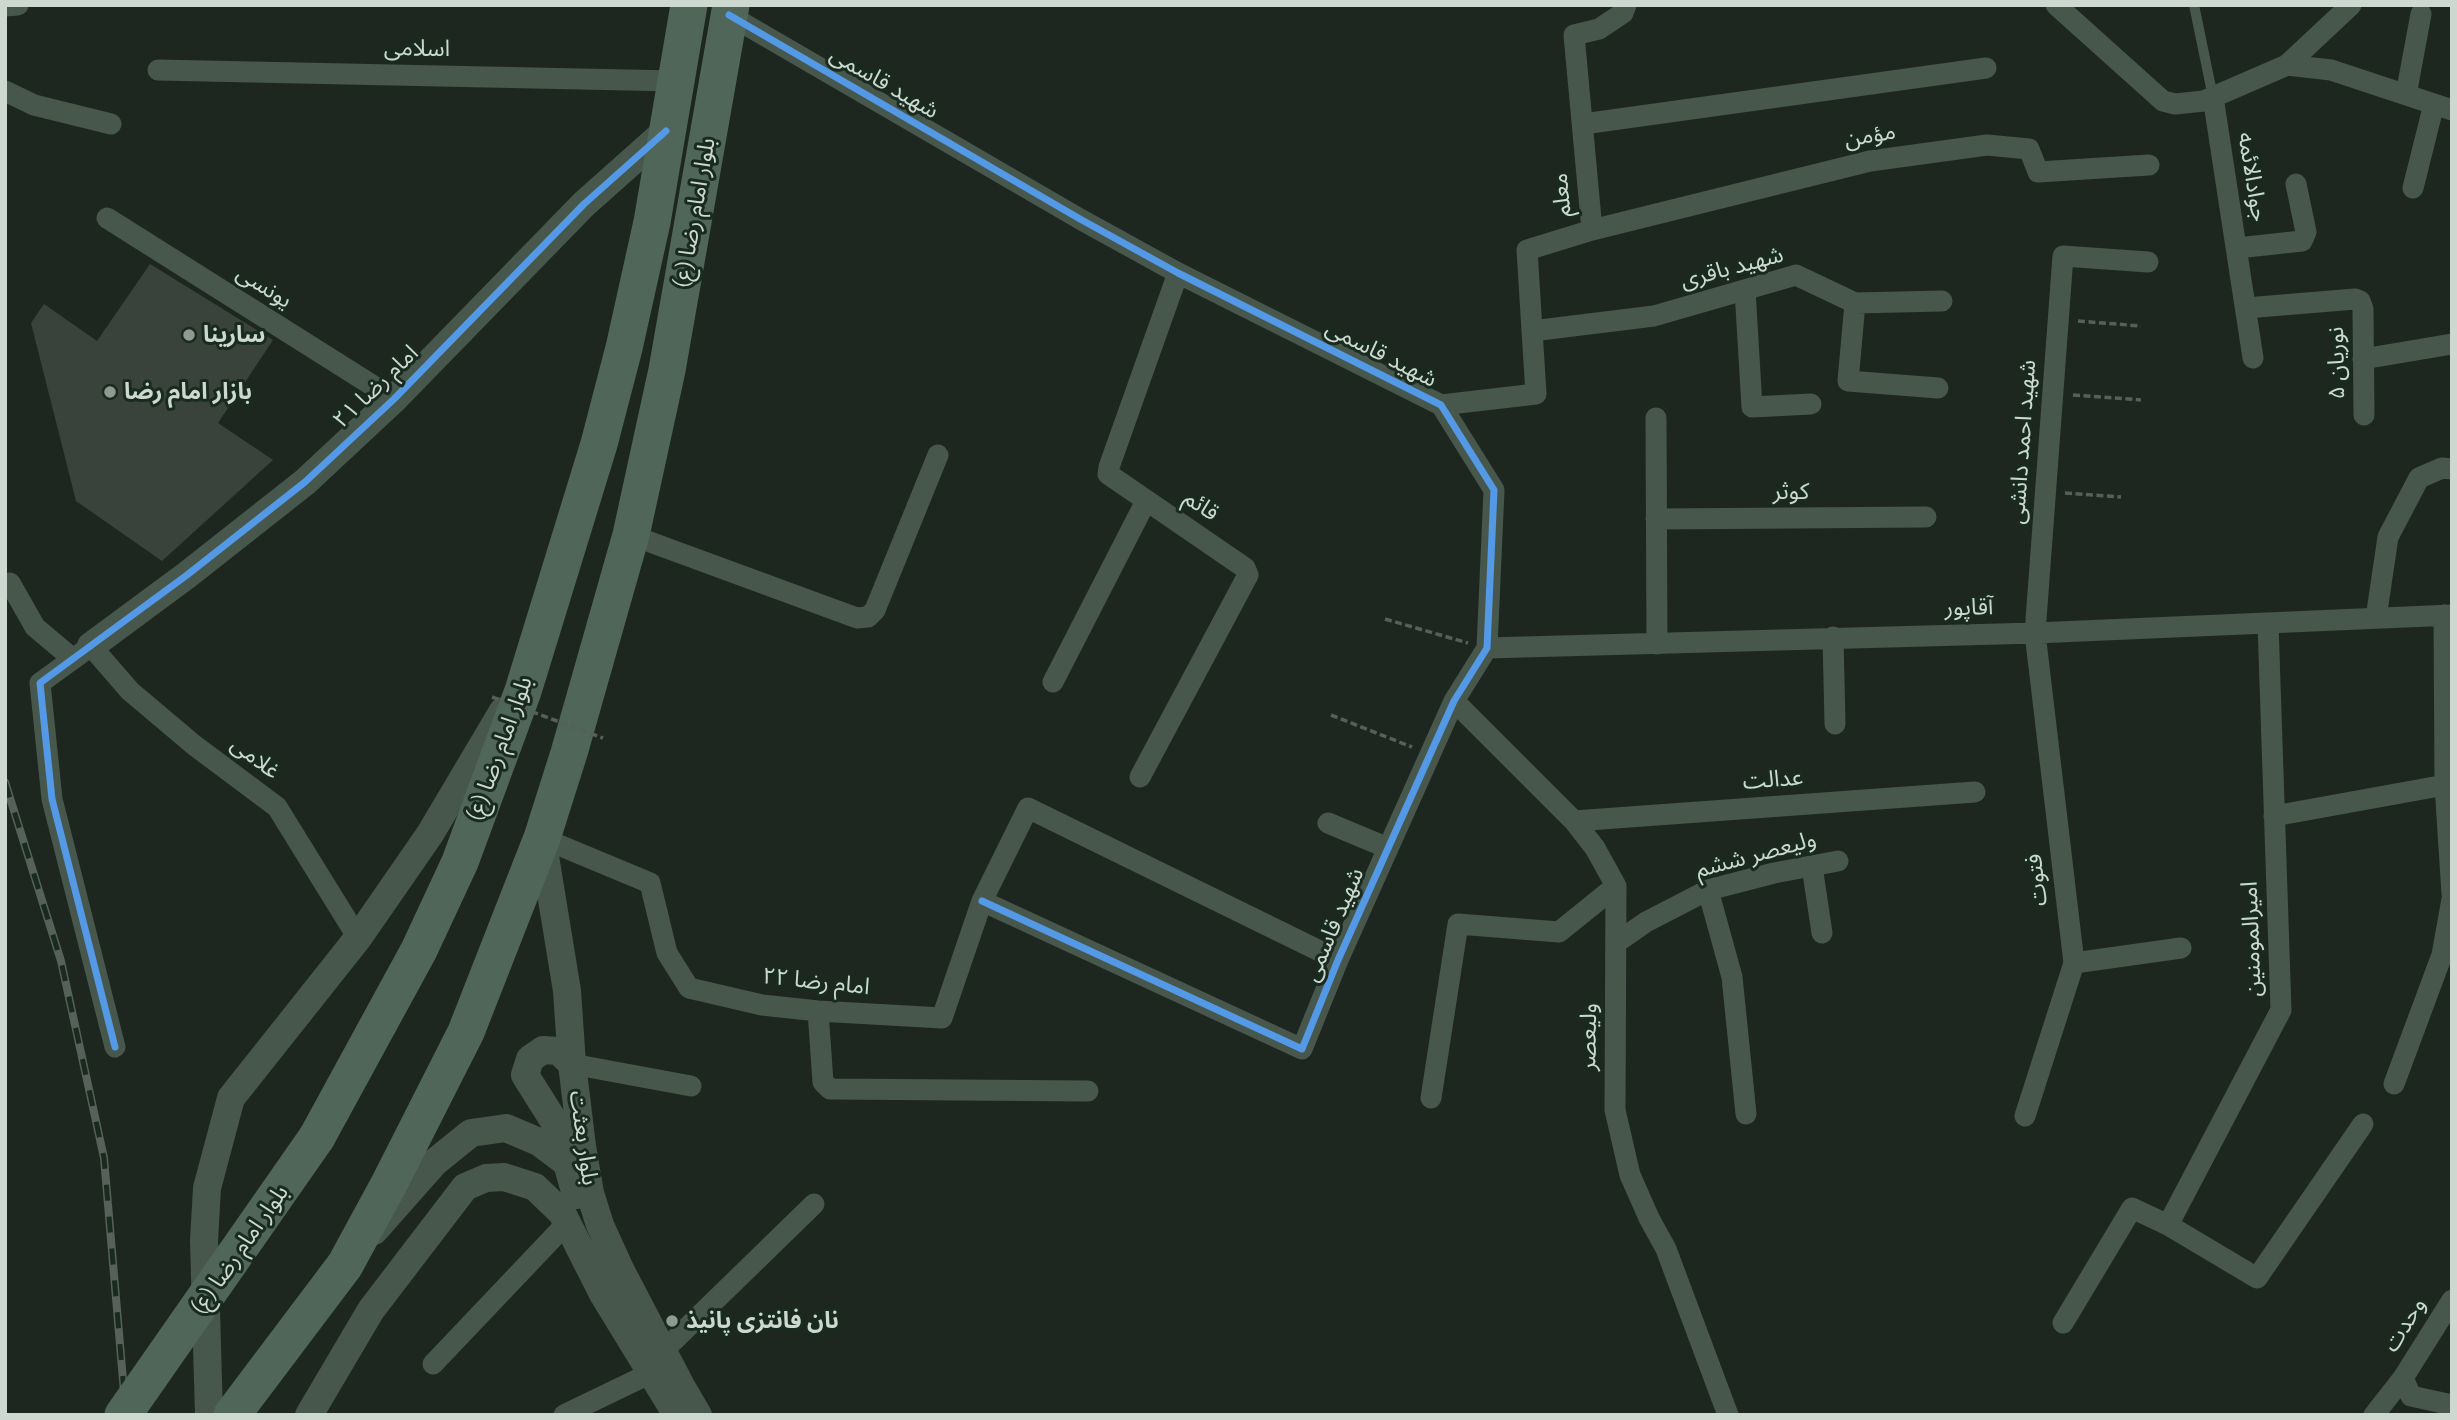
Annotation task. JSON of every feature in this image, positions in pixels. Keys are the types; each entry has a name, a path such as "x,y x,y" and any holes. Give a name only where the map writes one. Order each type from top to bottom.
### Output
{"highway":[{"name":"بلوار امام رضا (ع)","path":"123,1415 317,1138 419,950 460,862 523,691 599,444 652,222 689,5"},
{"name":"بلوار امام رضا (ع)","path":"232,1415 345,1265 466,1032 542,838 627,546 667,370 730,10"},
{"path":"570,536 573,551 580,560 590,564 612,564 627,546"}],"street":[{"path":"5,6 18,5"},
{"name":"معلم","path":"1441,405 1536,394 1527,250 1592,230 1574,35 1599,29 1623,13 1626,5"},
{"path":"2056,5 2163,101 2175,104 2204,101 2287,65 2351,5"},
{"name":"شهید قاسمی","path":"730,10 1080,219 1178,273 1441,405 1494,490 1487,648 1454,701 1338,960 1302,1049 982,901"},
{"path":"2406,95 2421,14"},
{"path":"2287,65 2331,70 2443,107 2413,188"},
{"path":"1583,124 1986,68"},
{"name":"اسلامی","path":"158,70 675,81"},
{"path":"5,91 34,106 111,124"},
{"name":"جوادالائمه","path":"2213,97 2253,358"},
{"name":"امام رضا ۲۱","path":"82,652 187,575 305,482 394,399 584,204 666,131"},
{"name":"مؤمن","path":"1592,230 1870,160 1987,145 2029,149 2038,172 2149,166"},
{"path":"2237,248 2302,241 2306,232 2296,184"},
{"name":"یونسی","path":"107,218 394,399"},
{"name":"شهید احمد دانشی","path":"2035,633 2063,256 2148,262"},
{"name":"قائم","path":"1140,778 1248,575 1245,568 1108,474 1178,273"},
{"name":"شهید باقری","path":"1532,331 1654,316 1796,275 1855,303 1942,301"},
{"path":"1745,290 1752,407 1811,404"},
{"name":"نوریان ۵","path":"2246,308 2356,299 2360,301 2363,309 2364,415"},
{"path":"1855,303 1849,381 1938,388"},
{"path":"2363,359 2452,344"},
{"path":"1656,418 1657,644"},
{"path":"627,546 857,618 867,617 875,610 938,455"},
{"path":"2376,618 2388,537 2419,478 2442,468 2452,469"},
{"path":"1053,682 1146,501"},
{"name":"کوثر","path":"1656,519 1926,517"},
{"name":"غلامی","path":"10,583 35,627 82,652 194,746 277,807 358,938"},
{"path":"2394,1084 2442,956 2452,896 2448,785 2448,615"},
{"name":"آقاپور","path":"1487,648 2035,633 2448,615"},
{"name":"اميرالمومنين","path":"2168,1225 2281,1010 2268,623"},
{"name":"فتوت","path":"2025,1116 2074,963 2035,633"},
{"path":"1833,637 1835,724"},
{"path":"82,652 40,683 52,799 115,1047"},
{"path":"209,1415 204,1241 207,1188 232,1098 358,938 430,834 529,667"},
{"name":"ولیعصر","path":"1454,701 1574,821 1595,848 1616,886 1615,1110 1630,1175 1666,1249 1728,1415"},
{"path":"2274,816 2448,785"},
{"name":"عدالت","path":"1574,821 1975,792"},
{"name":"امام رضا ۲۲","path":"542,838 650,883 667,953 689,988 762,1005 942,1018 982,901 1028,808 1338,960"},
{"path":"1328,823 1388,848"},
{"name":"بلوار بعثت","path":"542,838 567,991 572,1064 590,1193 600,1225 677,1415"},
{"name":"ولیعصر ششم","path":"1616,943 1646,922 1708,890 1838,861"},
{"path":"1812,866 1822,933"},
{"path":"1431,1098 1458,924 1559,932 1616,886"},
{"path":"1708,890 1732,977 1746,1114"},
{"path":"2074,963 2181,948"},
{"path":"818,1011 823,1082 830,1089 1088,1091"},
{"path":"604,1294 557,1126 526,1075 530,1059 543,1050 559,1051 572,1064 691,1086"},
{"path":"2063,1323 2132,1208 2168,1225 2257,1278 2363,1124"},
{"path":"345,1265 435,1162 471,1133 506,1128 539,1142 567,1163"},
{"name":"بلوار بعثت","path":"309,1415 371,1310 465,1187 486,1178 505,1177 535,1186 565,1218 604,1294 698,1415"},
{"path":"564,1415 657,1362 814,1204"},
{"path":"433,1364 565,1218"},
{"name":"وحدت","path":"2374,1415 2403,1378 2452,1300"},
{"path":"2403,1378 2412,1396 2452,1405"}],"lane":[{"name":"جوادالائمه","path":"2194,5 2213,97"}],"path":[{"path":"2059,319 2141,326"},
{"path":"2053,393 2141,400"},
{"path":"2046,492 2121,497"},
{"path":"1385,619 1487,648"},
{"path":"492,697 603,738"},
{"path":"1331,715 1430,754"}],"building":[{"name":"بازار امام رضا","path":"150,264 273,340 218,423 273,460 162,561 76,501 31,323 44,304 97,341"}],"railway":[{"path":"5,782 61,961 104,1158 126,1415"}],"cycle path":[{"path":"729,15 1178,273 1441,405 1494,490 1487,648 1454,701 1338,960 1302,1049 982,901"},
{"path":"115,1047 52,799 40,683 187,575 305,482 394,399 584,204 666,131"}],"place":[{"name":"سارینا","path":"189,335"},
{"name":"بازار امام رضا","path":"110,392"},
{"name":"نان فانتزی پانیذ","path":"672,1321"}]}
